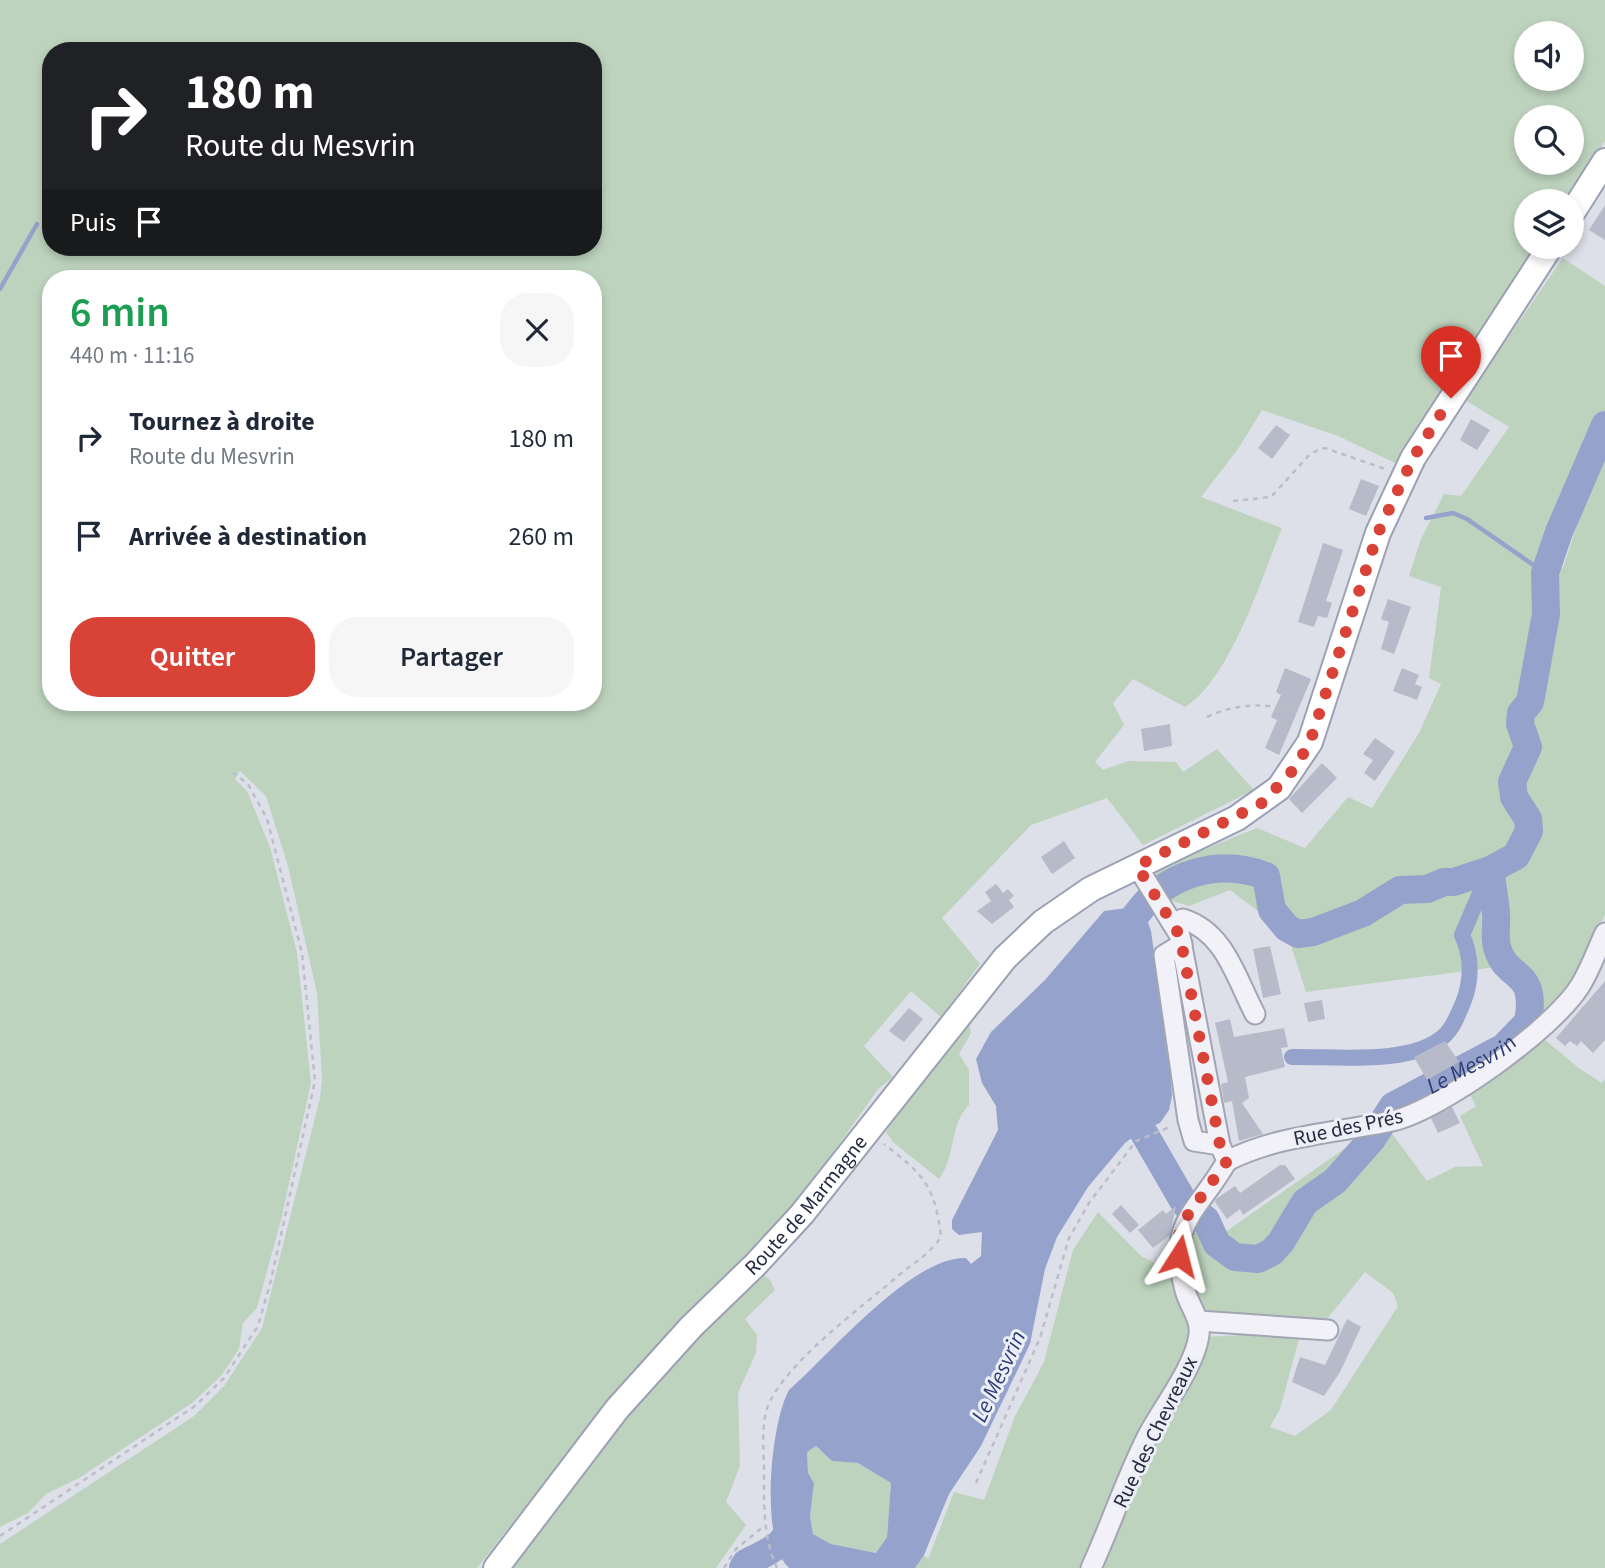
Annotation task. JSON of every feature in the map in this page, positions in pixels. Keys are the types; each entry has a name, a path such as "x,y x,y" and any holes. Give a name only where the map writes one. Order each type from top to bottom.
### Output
{"main road":[{"path":"1584,194 1605,161"},
{"name":"Route de Marmagne","path":"496,1568 617,1409 691,1327 756,1264 802,1214 1006,958 1043,922 1091,889 1141,875 1262,803 1295,768 1310,742 1378,533 1404,475 1542,259"}],"street":[{"path":"1141,875 1182,944 1223,1153 1200,1202 1185,1219 1179,1234 1179,1256 1185,1292 1199,1321 1328,1330"},
{"path":"1167,915 1183,919 1210,932 1227,956 1255,1014"},
{"name":"Rue des Prés","path":"1223,1153 1395,1121 1426,1107 1532,1038 1559,1013 1580,985 1605,933"},
{"path":"1182,944 1164,955 1188,1120 1194,1141 1223,1153"},
{"name":"Rue des Chevreaux","path":"1091,1568 1147,1437 1192,1358 1199,1336 1199,1321"}],"path":[{"path":"1233,501 1271,497 1311,453 1325,447 1404,475"},
{"path":"1207,717 1229,707 1265,704 1319,715"},
{"path":"0,1536 195,1406 224,1378 258,1326 271,1280 315,1081 302,953 267,819 248,784 233,773"},
{"path":"976,1483 1040,1338 1069,1238 1089,1203 1136,1141 1188,1120"},
{"path":"777,1568 764,1526 764,1431 766,1411 776,1388 792,1369 901,1273 927,1256 941,1237 931,1188 911,1165 867,1132"},
{"path":"724,1568 736,1549 764,1526"}],"green space":[{"path":"0,0 1605,0 1605,141 1584,174 1584,105 1514,105 1514,175 1583,175 1575,189 1514,189 1514,259 1528,259 1395,463 1338,436 1262,410 1238,449 1201,497 1282,528 1254,599 1243,626 1216,675 1201,694 1185,707 1133,679 1113,703 1124,725 1095,762 1103,770 1128,761 1176,762 1183,772 1217,749 1254,790 1143,845 1107,798 1031,825 942,918 980,964 941,1017 911,991 864,1046 893,1077 878,1089 828,1160 743,1266 673,1326 655,1354 609,1400 477,1568 0,1568 0,1544 194,1416 224,1386 262,1328 320,1098 322,1079 317,993 288,866 266,796 240,771 235,779 247,791 270,847 297,953 311,1083 281,1220 257,1308 243,1323 239,1349 221,1376 192,1403 79,1478 46,1494 28,1513 0,1527"},
{"path":"1564,259 1605,286 1605,915 1572,979 1553,1005 1525,1032 1530,993 1496,967 1306,992 1287,933 1230,890 1189,906 1166,899 1154,875 1160,867 1257,828 1305,848 1348,797 1372,808 1419,733 1441,684 1429,678 1441,587 1409,576 1421,539 1444,494 1461,496 1509,427 1465,400","holes":["1559,518 1579,519 1563,568 1536,577 1539,559"]},
{"path":"969,1021 971,1033 959,1054 969,1070 969,1105 958,1122 948,1161 939,1179 893,1142 886,1132 920,1083"},
{"path":"1544,1039 1580,1069 1602,1083 1605,1079 1605,1568 1103,1568 1156,1435 1205,1337 1263,1334 1299,1339 1280,1409 1270,1427 1295,1436 1331,1410 1398,1306 1393,1293 1365,1272 1323,1324 1212,1314 1193,1292 1189,1280 1187,1255 1195,1214 1221,1235 1368,1132 1388,1128 1427,1181 1455,1167 1483,1166 1460,1116 1476,1106 1468,1091"},
{"path":"1098,1212 1141,1256 1173,1272 1193,1336 1083,1568 915,1568 924,1555 928,1559 954,1492 984,1500 1015,1416 1044,1362 1073,1250"},
{"path":"762,1273 770,1280 775,1290 745,1319 757,1335 756,1353 738,1393 740,1466 726,1502 746,1525 716,1568 509,1568 619,1424 670,1365"},
{"path":"816,1446 832,1461 858,1463 891,1483 887,1537 876,1553 831,1544 813,1534 810,1516 814,1483 808,1473 807,1452"}],"water":[{"path":"1142,906 1151,931 1169,1059 1172,1096 1169,1110 1160,1123 1141,1131 1125,1143 1088,1187 1057,1237 1045,1269 1030,1344 981,1446 949,1494 924,1555 915,1568 789,1568 780,1554 774,1533 771,1481 777,1428 789,1390 897,1289 921,1273 945,1262 966,1258 971,1264 981,1256 982,1232 959,1235 952,1229 952,1220 998,1130 996,1106 982,1083 976,1059 991,1032 1045,980 1104,911","holes":["816,1446 832,1461 858,1463 891,1483 887,1537 876,1553 831,1544 813,1534 810,1516 814,1483 808,1473 807,1452"]}],"building":[{"path":"1605,205 1605,240 1589,230"},
{"path":"1471,419 1490,430 1477,450 1460,440"},
{"path":"1276,425 1290,435 1272,459 1258,448"},
{"path":"1361,479 1379,486 1366,516 1349,509"},
{"path":"1323,543 1343,550 1326,601 1332,603 1327,618 1318,616 1314,627 1298,622"},
{"path":"1388,599 1411,607 1394,654 1381,649 1389,622 1381,619"},
{"path":"1285,668 1311,679 1279,755 1265,748 1277,720 1271,717 1281,695 1276,692"},
{"path":"1402,668 1419,675 1415,684 1422,687 1417,700 1393,691"},
{"path":"1170,724 1172,746 1144,751 1141,729"},
{"path":"1375,738 1395,752 1375,781 1364,773 1373,760 1363,754"},
{"path":"1322,763 1337,778 1302,813 1289,799"},
{"path":"1064,841 1075,858 1052,874 1041,857"},
{"path":"996,884 1003,893 1008,889 1014,896 1009,900 1014,907 992,924 977,911 991,901 985,892"},
{"path":"1270,946 1281,994 1263,998 1253,949"},
{"path":"1605,981 1605,1040 1593,1053 1581,1041 1577,1046 1570,1041 1565,1046 1556,1038"},
{"path":"1322,1000 1325,1019 1308,1022 1304,1003"},
{"path":"909,1008 923,1019 904,1042 889,1031"},
{"path":"1230,1019 1234,1037 1284,1028 1288,1047 1281,1048 1285,1067 1245,1077 1249,1098 1242,1103 1263,1134 1239,1141 1232,1101 1224,1103 1221,1084 1228,1082 1215,1023"},
{"path":"1445,1041 1459,1062 1427,1080 1414,1057"},
{"path":"1452,1107 1460,1123 1438,1133 1431,1118"},
{"path":"1280,1165 1285,1165 1295,1179 1243,1215 1240,1209 1227,1219 1215,1202 1216,1199 1235,1186 1240,1193"},
{"path":"1121,1205 1139,1225 1130,1233 1112,1214"},
{"path":"1176,1206 1170,1235 1153,1248 1138,1230 1163,1210 1166,1214"},
{"path":"1347,1319 1361,1327 1340,1372 1324,1396 1292,1382 1300,1357 1325,1365"}],"waterway":[{"path":"0,289 37,224"},
{"name":"Le Mesvrin","path":"1122,937 1136,915 1162,889 1178,879 1212,869 1248,871 1266,876 1272,910 1287,928 1298,934 1313,932 1363,913 1400,890 1427,889 1444,882 1454,882 1490,870 1516,856 1529,831 1528,819 1514,797 1512,782 1528,747 1520,724 1521,713 1530,702 1546,614 1545,573 1559,532 1605,425"},
{"path":"1426,518 1453,513 1467,519 1545,573"},
{"path":"1292,1057 1393,1056 1430,1045 1444,1036 1455,1020 1466,995 1469,960 1462,935 1490,870"},
{"name":"Le Mesvrin","path":"1137,1121 1185,1204 1206,1220 1217,1244 1235,1257 1258,1259 1272,1252 1305,1202 1335,1181 1372,1139 1393,1106 1504,1047 1528,1022 1529,992 1525,983 1501,958 1497,947 1496,908 1490,870"},
{"name":"Le Mesvrin","path":"743,1568 746,1563 770,1551 783,1540 792,1516"}],"route":[{"path":"1179,1256 1179,1234 1185,1219 1214,1184 1227,1161 1220,1145 1180,936 1137,866 1237,818 1262,803 1295,768 1310,742 1378,533 1413,458 1451,398"}]}
